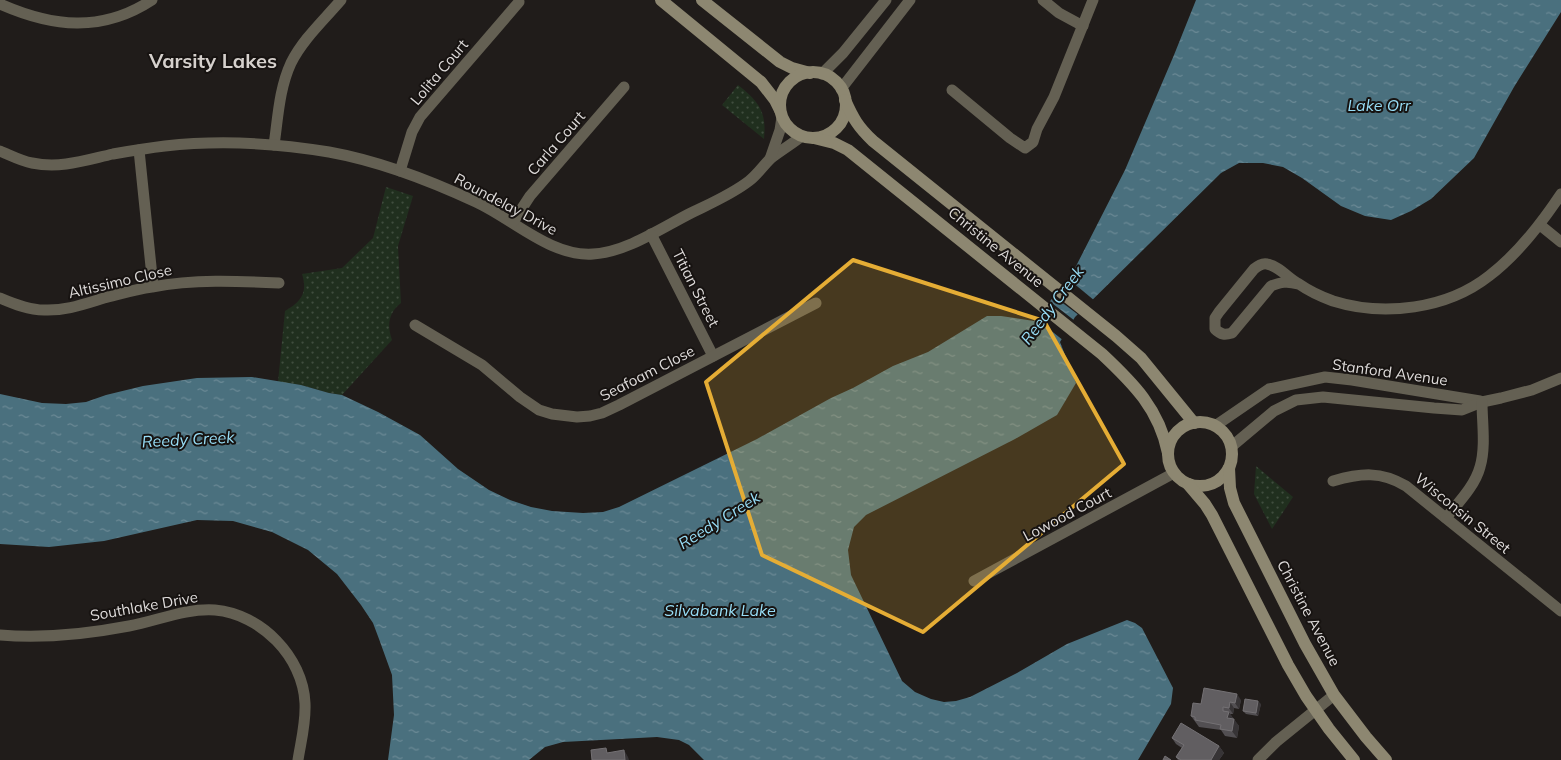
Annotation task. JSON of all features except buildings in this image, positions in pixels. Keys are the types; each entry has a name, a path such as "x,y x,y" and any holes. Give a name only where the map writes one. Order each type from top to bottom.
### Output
{"main road":[{"path":"661,0 761,82 775,100 787,125 794,132 808,137 825,136 834,130 841,122 845,111 843,94 836,82 816,73 792,68 780,62 702,0"},
{"path":"781,114 780,100 790,81 800,75 816,73"},
{"name":"Christine Avenue","path":"843,94 856,123 873,141 1052,284 1141,358 1194,423"},
{"name":"Christine Avenue","path":"808,137 834,143 848,150 1077,333 1125,376 1151,407 1164,435 1168,453"},
{"path":"1194,423 1205,423 1215,426 1228,438 1231,447 1232,455 1229,468 1219,480 1210,485 1199,486 1180,480 1169,464 1170,442 1184,426 1194,423"},
{"name":"Christine Avenue","path":"1229,468 1230,488 1234,503 1305,644 1334,695 1386,760"},
{"path":"1188,484 1209,509 1288,665 1316,709 1354,760"}],"street":[{"path":"0,4 43,20 86,23 116,17 152,0"},
{"path":"274,146 280,98 292,63 301,47 341,0"},
{"path":"816,73 843,53 886,0"},
{"path":"843,94 910,0"},
{"path":"1042,0 1059,13 1082,26"},
{"path":"952,90 1010,138 1025,148 1033,142 1037,129 1060,84 1093,0"},
{"name":"Lolita Court","path":"400,171 412,132 420,117 519,2"},
{"name":"Carla Court","path":"513,222 530,196 624,87"},
{"name":"Roundelay Drive","path":"770,159 780,130 781,114"},
{"name":"Roundelay Drive","path":"0,151 31,163 56,166 139,150 194,144 244,144 330,152 427,180 471,200 563,251 577,254 594,254 629,245 732,192 749,181 770,159 808,137"},
{"path":"139,150 153,286"},
{"path":"1296,282 1278,283 1271,286 1232,332 1225,335 1215,329 1214,323 1219,312 1259,265 1270,264 1296,282 1332,300 1364,308 1399,309 1418,306 1463,292 1488,277 1508,260 1540,225 1561,194"},
{"path":"1540,225 1561,242"},
{"name":"Titian Street","path":"651,234 714,356"},
{"name":"Altissimo Close","path":"0,298 30,308 57,310 78,307 103,298 153,286 210,281 279,283"},
{"name":"Seafoam Close","path":"415,325 482,365 530,405 546,412 577,417 602,413 816,303"},
{"name":"Stanford Avenue","path":"1215,426 1269,390 1324,377 1482,402"},
{"name":"Stanford Avenue","path":"1231,447 1274,411 1296,400 1323,397 1462,410 1482,402 1532,390 1561,378"},
{"path":"1446,518 1472,484 1480,468 1483,450 1482,402"},
{"name":"Lowood Court","path":"974,581 1174,473"},
{"name":"Wisconsin Street","path":"1333,481 1353,476 1375,475 1394,479 1406,486 1561,611"},
{"name":"Southlake Drive","path":"0,635 45,636 105,630 197,610 216,610 237,615 258,625 276,639 291,659 301,680 305,715 298,760"},
{"path":"1258,760 1276,742 1334,695"}],"highlighted area":[{"path":"853,260 1044,321 1124,464 923,632 762,555 706,382"}],"green space":[{"path":"738,85 751,96 760,108 764,121 764,139 722,105"},
{"path":"386,187 413,196 398,246 401,303 391,315 389,330 392,340 342,395 301,385 278,382 285,311 302,296 304,281 302,274 342,268 373,238"},
{"path":"1256,466 1293,497 1272,529 1254,494"}],"water":[{"name":"Silvabank Lake","path":"1196,0 1561,0 1561,12 1514,87 1474,158 1431,199 1391,220 1365,216 1341,206 1283,167 1263,163 1239,163 1221,173 1075,317 1060,342 1076,383 1057,415 1015,439 866,515 854,527 848,550 851,575 902,681 915,692 931,699 944,702 970,697 1067,644 1127,620 1142,628 1173,688 1171,704 1138,760 704,760 689,745 679,740 657,737 563,742 545,747 529,760 388,760 394,715 392,675 373,623 337,574 308,550 272,532 233,521 197,520 104,541 49,547 0,544 0,394 42,403 66,404 86,402 143,386 197,378 252,377 301,385 342,395 420,435 458,469 489,490 510,500 552,511 603,512 619,507 757,439 893,366 928,352 987,316 1034,321 1072,274 1125,170"}],"pier":[{"path":"1066,277 1095,301 1080,316 1052,295"},
{"path":"1048,300 1075,321 1064,341 1034,317"}],"district":[{"name":"Varsity Lakes","path":"213,60"}],"water label":[{"name":"Lake Orr","path":"1379,105"},
{"name":"Reedy Creek","path":"1052,305"},
{"name":"Reedy Creek","path":"188,439"},
{"name":"Reedy Creek","path":"719,520"}]}
